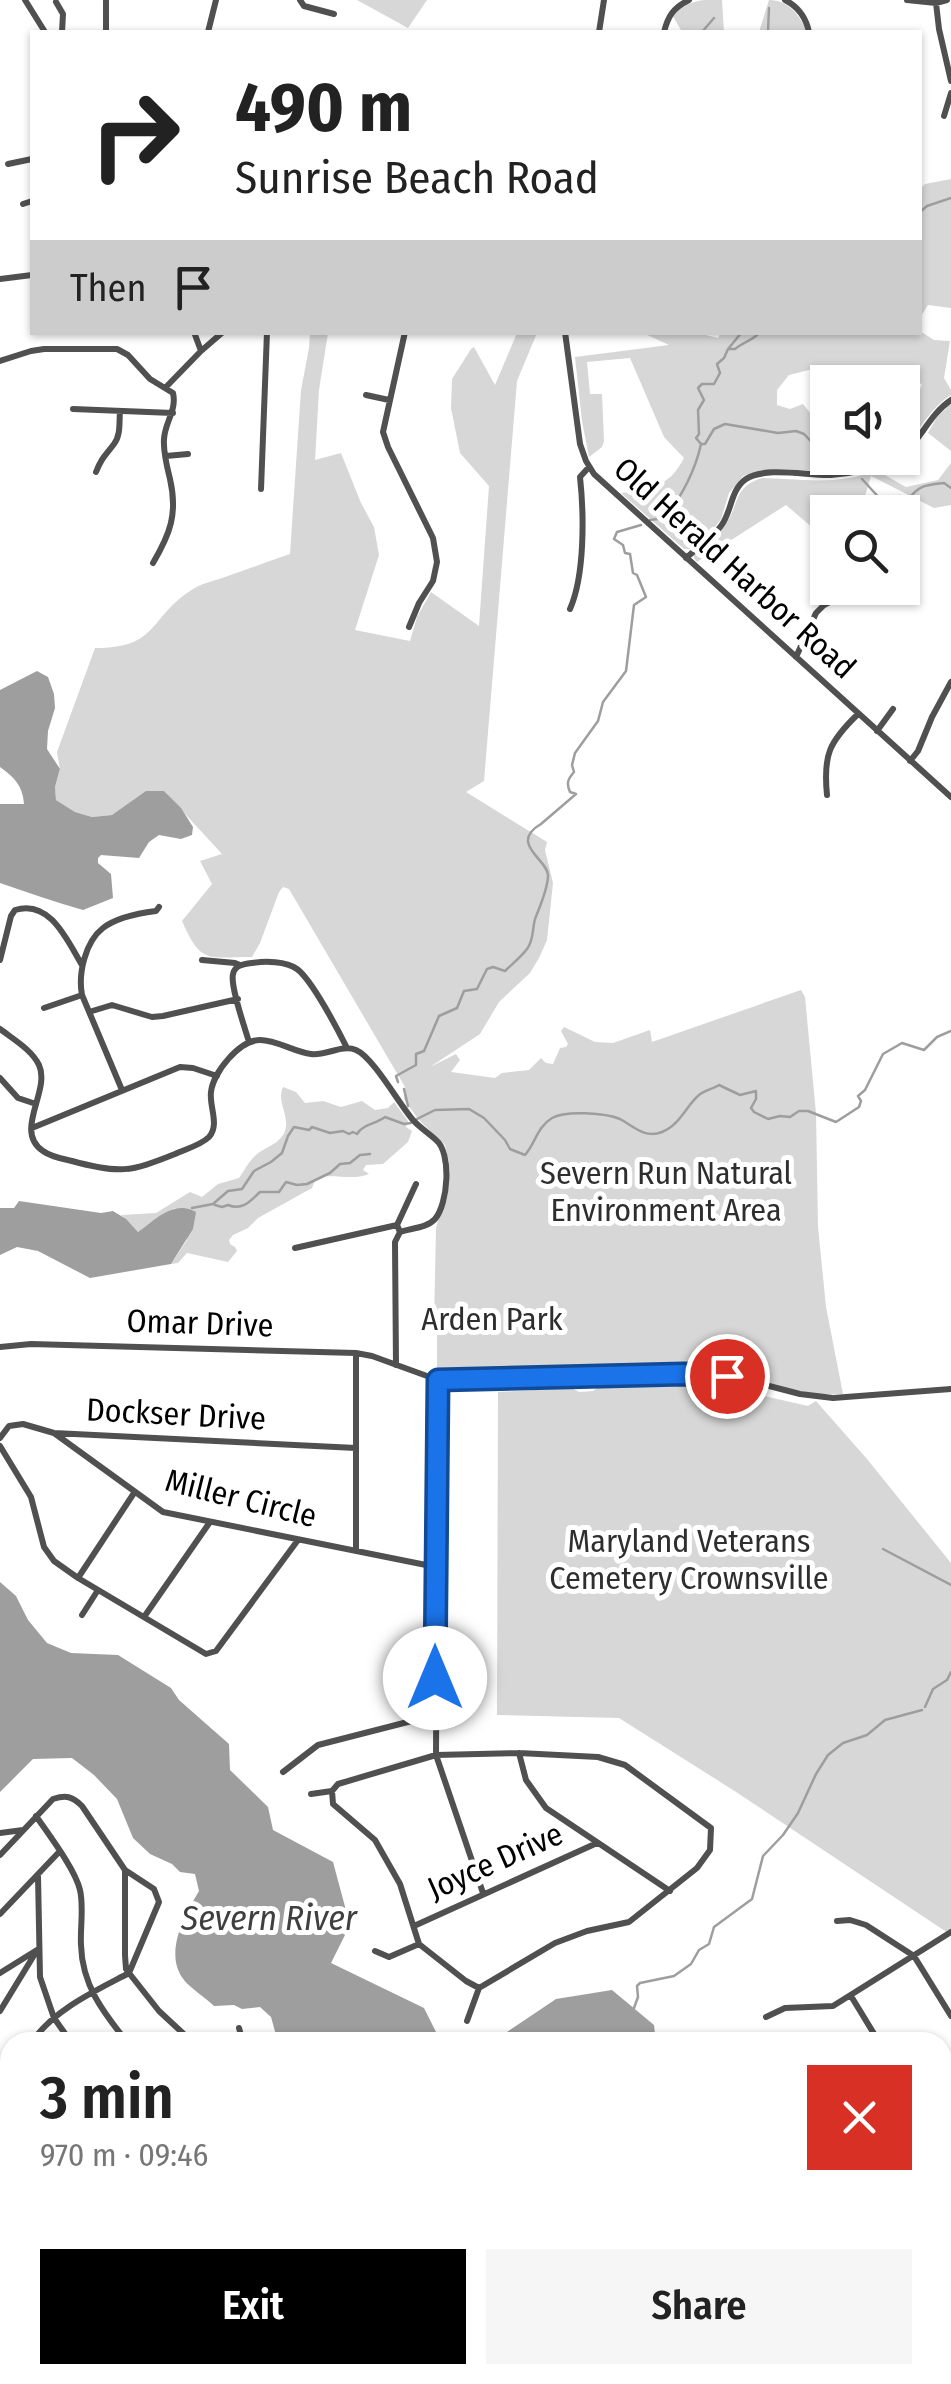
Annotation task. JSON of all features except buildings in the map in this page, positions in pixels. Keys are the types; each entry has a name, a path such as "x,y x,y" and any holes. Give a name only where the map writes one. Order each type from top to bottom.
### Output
{"street":[{"path":"25,0 44,30"},
{"path":"208,30 216,0"},
{"path":"300,0 304,6 334,14"},
{"path":"599,30 604,0"},
{"path":"665,30 676,7 689,0"},
{"path":"906,0 947,0"},
{"path":"106,1 106,30"},
{"path":"790,1 806,20 808,30"},
{"path":"56,2 63,14 62,30"},
{"path":"936,3 951,82"},
{"path":"944,116 951,93"},
{"path":"8,164 30,159"},
{"path":"23,204 30,202"},
{"path":"0,280 30,275"},
{"path":"195,335 201,351"},
{"path":"166,387 220,335"},
{"path":"261,488 266,335"},
{"path":"404,335 383,432 433,538 437,562 434,581 410,626"},
{"name":"Old Herald Harbor Road","path":"565,335 578,434 589,467 604,485 951,796"},
{"path":"0,362 30,351 117,350 128,355 150,380 166,387 175,397 164,440 171,482 171,524 168,538 153,563"},
{"path":"366,395 389,400"},
{"path":"920,436 936,412 951,400"},
{"path":"73,408 172,413"},
{"path":"96,472 119,433 120,411"},
{"path":"166,456 188,454"},
{"path":"570,609 578,583 584,522 580,478 589,467"},
{"path":"686,558 719,529 742,481 764,473 810,474"},
{"path":"796,657 823,605"},
{"path":"910,761 951,682"},
{"path":"877,731 893,709"},
{"path":"828,795 828,750 858,714"},
{"path":"0,960 11,916 25,906 51,918 82,966"},
{"path":"122,1090 82,995 82,966 100,930 159,907"},
{"path":"202,960 240,965"},
{"path":"249,1042 233,977 240,965 257,962 285,964 298,970 308,980 347,1048"},
{"path":"44,1008 82,995"},
{"path":"89,1012 112,1005 152,1017 238,999"},
{"path":"0,1029 38,1064 42,1079 32,1128 35,1143 52,1155 110,1170 138,1168 194,1146 211,1134 211,1090 236,1051 249,1042 263,1040 317,1055 347,1048 357,1050 415,1122 445,1152 445,1183 437,1217 429,1224 398,1229 391,1225 295,1248"},
{"path":"32,1128 180,1067 217,1076"},
{"path":"0,1078 18,1098 36,1104"},
{"path":"396,1365 395,1242 416,1184"},
{"name":"Omar Drive","path":"0,1346 50,1344 356,1354 438,1380"},
{"path":"356,1354 356,1551"},
{"path":"483,1894 436,1755 438,1380 702,1374 833,1398 951,1389"},
{"name":"Dockser Drive","path":"0,1438 9,1426 23,1424 54,1433 356,1448"},
{"name":"Miller Circle","path":"54,1433 163,1512 436,1568"},
{"path":"0,1448 31,1498 44,1547 54,1561 206,1654 216,1651 298,1540"},
{"path":"78,1578 134,1493"},
{"path":"144,1618 210,1522"},
{"path":"82,1615 98,1590"},
{"path":"283,1772 318,1745 435,1715"},
{"path":"519,1754 526,1780 546,1808 670,1891"},
{"path":"467,2021 480,1988 555,1944 629,1922 670,1891 710,1850 712,1828 625,1766 598,1757 436,1755 338,1784 332,1791 311,1794 334,1804 375,1840 400,1884 419,1944 480,1988"},
{"path":"332,1791 334,1804"},
{"path":"0,1855 53,1798 65,1795 82,1806 125,1870 154,1889 159,1902 130,1973 91,1994 43,2025 38,2032"},
{"path":"36,1816 60,1850 80,1890 80,1949 85,1978 91,1994 119,2032"},
{"path":"0,1832 24,1829"},
{"name":"Joyce Drive","path":"414,1926 598,1843"},
{"path":"0,1914 60,1850"},
{"path":"125,1870 126,1969 178,2032"},
{"path":"38,1876 40,1977 54,2018 64,2032"},
{"path":"837,1921 866,1925 914,1956 951,2016"},
{"path":"766,2017 785,2008 833,2006 951,1932"},
{"path":"375,1951 386,1957 419,1944"},
{"path":"0,1973 38,1949"},
{"path":"0,2011 38,1949"},
{"path":"851,1996 871,2032"},
{"path":"239,2028 240,2032"}],"green space":[{"path":"357,0 427,0 408,28"},
{"path":"722,0 724,30 681,30 673,16 695,2"},
{"path":"769,0 793,10 806,30 760,30"},
{"path":"951,179 951,308 928,305 922,315 922,187"},
{"path":"922,332 934,340 950,341 944,378 951,395 920,428 920,365 810,365 810,370 789,375 777,390 777,405 790,409 803,404 810,413 810,471 762,470 743,476 729,493 714,528 684,549 621,493 630,492 635,475 644,476 651,486 667,480 684,458 664,437 630,358 587,362 590,394 602,394 604,441 589,457 575,357 669,345 647,335 718,338"},
{"path":"310,335 328,335 319,390 315,460 341,453 374,527 379,555 355,630 410,641 417,617 431,592 479,626 489,486 460,453 451,408 452,379 474,347 495,385 516,335 536,335 517,381 484,781 466,792 547,842 545,850 553,883 547,940 530,973 499,1002 480,1034 430,1067 456,1054 460,1060 451,1072 495,1078 502,1073 529,1070 541,1058 553,1064 560,1048 568,1044 561,1031 564,1027 595,1042 613,1043 650,1030 652,1042 801,990 805,997 816,1113 818,1227 826,1307 843,1394 815,1394 714,1372 437,1375 436,1228 448,1185 445,1145 404,1099 405,1087 289,889 283,887 279,892 252,957 208,956 195,945 182,921 212,884 200,861 222,854 164,791 112,815 92,817 56,800 60,770 57,752 95,648 131,643 143,637 196,587 290,554 301,390"},
{"path":"951,404 951,451 928,433"},
{"path":"951,463 951,505 934,508 920,501 920,495 908,495 871,476 865,495 810,495 810,525 786,505 697,562 694,558 724,527 746,486 762,478 834,480 863,475 885,475 906,487 938,480"},
{"path":"283,1087 296,1092 305,1103 323,1101 341,1107 362,1101 375,1110 388,1108 394,1102 412,1131 408,1142 383,1164 366,1165 363,1170 369,1174 316,1178 312,1188 233,1235 230,1244 237,1251 228,1262 187,1253 178,1263 171,1264 187,1240 175,1208 138,1232 121,1215 156,1213 190,1192 202,1197 218,1184 239,1178 253,1158 284,1132"},
{"name":"Maryland Veterans Cemetery Crownsville","path":"704,1385 808,1406 816,1401 951,1563 951,1935 619,1718 497,1715 498,1392"}],"water":[{"path":"37,671 48,677 54,694 47,749 60,769 56,800 92,817 112,815 146,791 164,791 193,827 192,835 181,839 159,835 139,858 101,855 98,863 111,874 113,898 83,910 0,883 0,804 24,804 17,782 0,767 0,690"},
{"path":"19,1201 101,1213 113,1211 138,1232 172,1209 196,1212 193,1229 171,1264 90,1278 38,1251 17,1247 0,1255 0,1208 14,1208"},
{"name":"Severn River","path":"0,1582 16,1596 28,1620 47,1643 71,1653 118,1655 171,1688 179,1700 229,1744 230,1770 268,1807 273,1830 333,1862 348,1929 331,1963 424,2008 436,2032 275,2032 271,2017 260,2007 214,2006 184,1980 176,1958 178,1934 199,1891 195,1874 180,1872 133,1838 117,1799 72,1758 33,1759 0,1792"},
{"path":"612,1990 654,2025 655,2032 507,2032 556,1999"}],"waterway":[{"path":"768,30 769,8"},
{"path":"704,30 714,18"},
{"path":"922,210 951,198"},
{"path":"728,349 740,335"},
{"path":"650,520 666,518 695,464 701,444 696,438 698,410 704,400 698,388 714,384 720,373 717,364 728,349 735,349 757,335"},
{"path":"702,444 714,429 725,424 778,433 796,431 810,440"},
{"path":"862,479 883,502 900,496 908,500 928,485 944,483 951,488"},
{"path":"398,1082 396,1076 416,1065 416,1054 424,1051 439,1016 457,1008 464,991 477,989 487,969 505,971 531,942 548,875 528,838 576,794 570,792 568,784 574,772 575,753 598,721 603,702 626,671 634,605 646,597 633,573 630,554 614,539 617,532 641,525"},
{"path":"417,1119 435,1110 469,1109 484,1118 510,1149 525,1155 552,1118 576,1113 605,1115 656,1134 674,1125 699,1095 719,1085 740,1095 756,1091 751,1108 768,1119 808,1111 836,1122 859,1107 858,1096 883,1054 902,1043 924,1050 937,1037 951,1031"},
{"path":"404,1089 408,1106"},
{"path":"192,1208 213,1204 228,1191 242,1189 254,1171 282,1153 294,1127 357,1134 385,1117 411,1123"},
{"path":"215,1205 242,1206 260,1192 279,1192 286,1182 307,1184 340,1164 370,1154"},
{"path":"883,1549 951,1585"},
{"path":"925,1707 933,1689 947,1680 951,1672"},
{"path":"634,2008 640,1983 674,1976 691,1964 699,1950 709,1944 714,1927 752,1899 763,1856 798,1813 828,1755 843,1743 867,1735 885,1720 922,1710"}],"route":[{"path":"435,1678 438,1380 727,1376"}],"park label":[{"name":"Severn Run Natural Environment Area","path":"666,1192"},
{"name":"Arden Park","path":"492,1319"}]}
